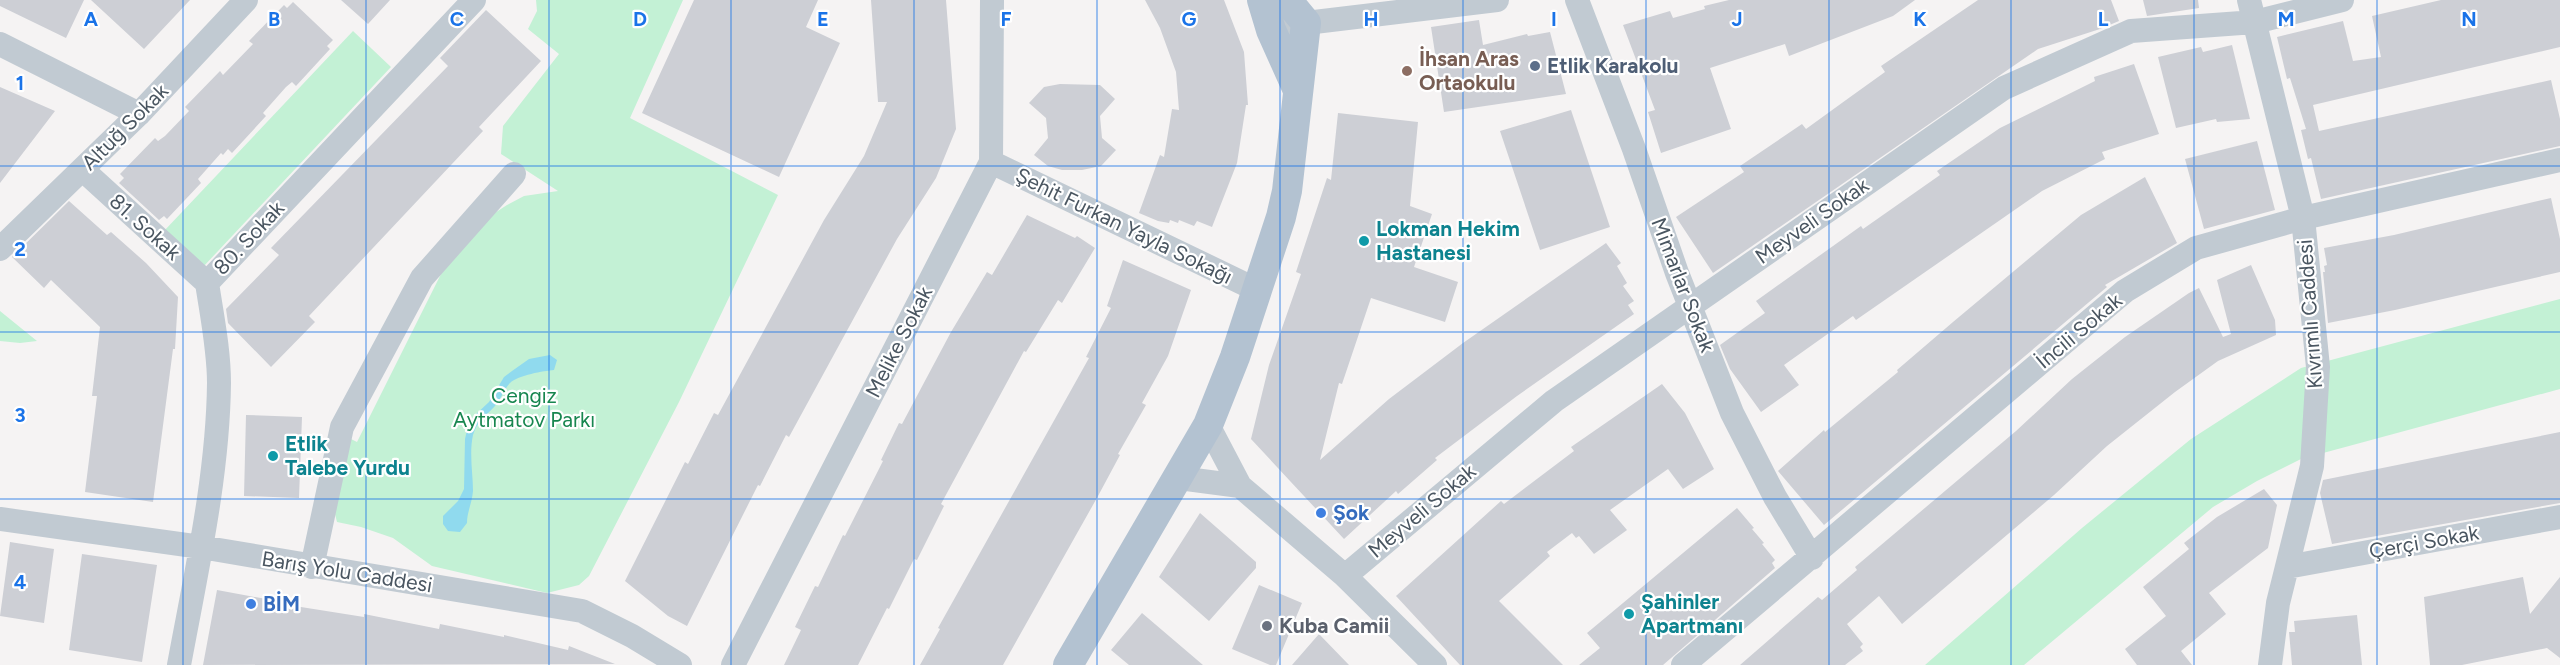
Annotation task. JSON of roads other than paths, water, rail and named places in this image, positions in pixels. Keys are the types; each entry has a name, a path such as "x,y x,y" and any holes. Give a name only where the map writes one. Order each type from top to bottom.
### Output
{"main road":[{"path":"1262,0 1271,30 1299,91"},
{"path":"1068,665 1208,425 1235,357 1281,217 1287,191 1306,23 1287,0"}],"street":[{"name":"Altuğ Sokak","path":"0,249 139,114 246,0"},
{"name":"80. Sokak","path":"179,665 201,547 214,446 219,382 207,283 474,0"},
{"name":"Melike Sokak","path":"733,665 991,162 992,0"},
{"path":"1271,30 1306,23 1497,0"},
{"name":"Mimarlar Sokak","path":"1577,0 1732,413 1774,497 1812,558"},
{"name":"Meyveli Sokak","path":"1345,576 1554,401 2004,88 2132,31 2252,11 2342,0"},
{"name":"Kıvrımlı Caddesi","path":"2252,11 2303,218 2318,368 2312,466 2278,603 2270,665"},
{"path":"0,44 139,114"},
{"name":"İncili Sokak","path":"1683,665 2126,291 2196,248 2303,218 2560,160"},
{"name":"Şehit Furkan Yayla Sokağı","path":"991,162 1257,290"},
{"name":"81. Sokak","path":"83,170 207,283"},
{"path":"312,567 342,427 422,278 514,174"},
{"path":"1208,425 1240,486 1345,576 1435,665"},
{"path":"1179,478 1240,486"},
{"name":"Çerçi Sokak","path":"2287,567 2560,517"},
{"name":"Barış Yolu Caddesi","path":"0,519 201,547 582,611 632,636 680,665"}],"water":[{"path":"550,355 557,360 554,370 514,380 477,426 472,442 473,491 467,523 460,532 448,531 443,524 443,516 458,501 464,489 465,439 468,426 474,416 489,402 504,377 529,359"}],"place":[{"name":"Etlik Karakolu","path":"1535,66"},
{"name":"İhsan Aras Ortaokulu","path":"1407,71"},
{"name":"Lokman Hekim Hastanesi","path":"1364,241"},
{"name":"Etlik Talebe Yurdu","path":"273,456"},
{"name":"Şok","path":"1321,513"},
{"name":"BİM","path":"251,604"},
{"name":"Şahinler Apartmanı","path":"1629,614"},
{"name":"Kuba Camii","path":"1267,626"}],"park label":[{"name":"Cengiz Aytmatov Parkı","path":"524,408"}]}
